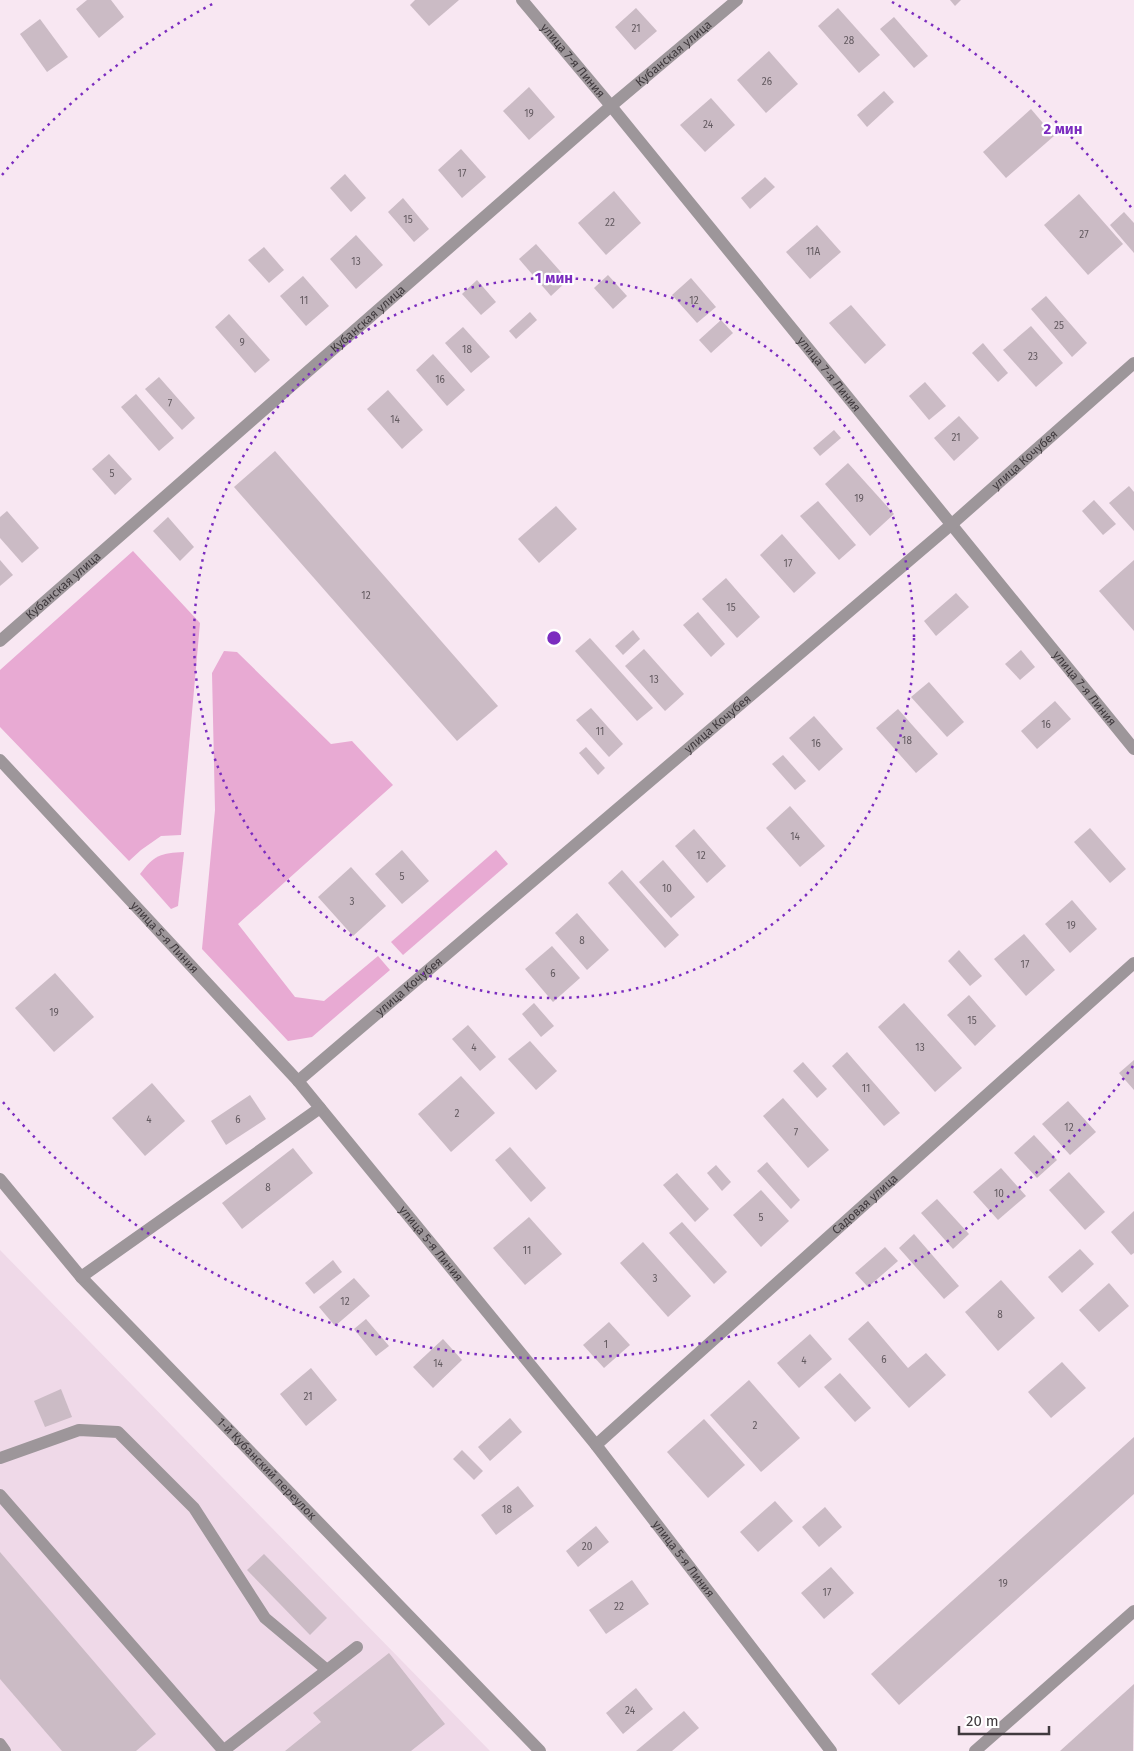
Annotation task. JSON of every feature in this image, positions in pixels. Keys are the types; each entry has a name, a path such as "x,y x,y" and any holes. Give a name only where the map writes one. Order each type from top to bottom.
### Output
{"street":[{"name":"улица 7-я Линия","path":"522,0 611,106 1134,749"},
{"name":"Кубанская улица","path":"0,641 611,106 737,0"},
{"name":"улица Кочубея","path":"298,1081 952,524 1134,363"},
{"name":"улица 5-я Линия","path":"0,760 298,1081 596,1445 831,1751"},
{"name":"Садовая улица","path":"596,1445 1134,963"},
{"path":"81,1277 320,1108"},
{"name":"1-й Кубанский переулок","path":"0,1179 81,1277 540,1751"},
{"path":"0,1458 79,1430 118,1432 194,1508 264,1618 327,1670"},
{"path":"0,1495 223,1751 357,1647"},
{"path":"975,1751 1134,1611"},
{"path":"0,1744 6,1751"}],"shaded area":[{"path":"133,551 200,623 181,835 161,836 129,861 0,727 0,670"},
{"path":"224,651 237,652 331,744 352,741 393,785 238,924 295,997 324,1001 378,956 390,970 312,1037 288,1041 202,949 215,810 212,673"},
{"path":"496,850 508,864 403,955 391,942"},
{"path":"184,852 178,906 171,909 140,874 159,856"},
{"path":"0,1250 44,1295 490,1751 0,1751"}],"building":[{"path":"87,0 111,0 124,17 99,38 76,9"},
{"path":"415,0 459,0 429,26 410,5"},
{"path":"950,0 961,0 955,6"},
{"path":"636,8 657,31 635,50 615,27"},
{"path":"838,8 880,55 859,73 818,26"},
{"path":"894,17 928,56 914,68 880,29"},
{"path":"40,19 68,57 47,72 20,34"},
{"path":"769,51 798,84 766,113 737,80"},
{"path":"529,87 555,117 529,140 503,111"},
{"path":"884,91 894,102 867,127 857,115"},
{"path":"711,98 735,125 705,152 680,125"},
{"path":"1031,109 1054,136 1006,178 983,152"},
{"path":"461,149 486,177 462,198 438,170"},
{"path":"345,174 366,198 351,212 330,188"},
{"path":"765,177 775,187 750,209 741,198"},
{"path":"614,191 641,223 606,255 578,223"},
{"path":"1079,194 1123,244 1088,275 1044,225"},
{"path":"403,198 429,229 414,242 388,212"},
{"path":"1124,212 1134,223 1134,253 1110,225"},
{"path":"817,225 841,252 810,279 786,252"},
{"path":"356,235 383,265 356,289 330,259"},
{"path":"536,244 568,280 551,296 519,259"},
{"path":"264,247 284,270 269,283 248,260"},
{"path":"608,275 627,296 613,309 594,288"},
{"path":"303,276 329,306 306,326 280,296"},
{"path":"691,278 716,307 697,323 672,295"},
{"path":"477,280 496,302 481,315 462,294"},
{"path":"1046,296 1087,343 1072,357 1031,309"},
{"path":"851,305 886,345 865,364 829,323"},
{"path":"530,312 537,320 516,339 509,331"},
{"path":"229,314 270,360 255,373 215,327"},
{"path":"721,320 733,333 711,353 699,340"},
{"path":"1031,326 1063,363 1036,387 1003,350"},
{"path":"463,327 490,357 471,373 445,343"},
{"path":"983,343 1008,373 998,382 972,353"},
{"path":"433,354 465,390 447,406 416,370"},
{"path":"159,377 195,418 182,430 145,389"},
{"path":"925,382 946,406 929,420 909,396"},
{"path":"388,390 423,430 402,449 367,409"},
{"path":"136,394 174,438 159,451 121,407"},
{"path":"959,416 979,438 954,461 934,438"},
{"path":"834,430 841,438 820,456 813,448"},
{"path":"275,451 498,706 457,741 234,487"},
{"path":"109,454 132,479 115,495 92,469"},
{"path":"848,463 894,514 870,536 825,484"},
{"path":"1129,486 1134,492 1134,531 1109,503"},
{"path":"1094,500 1116,524 1103,535 1082,511"},
{"path":"818,501 856,545 839,560 800,516"},
{"path":"556,506 577,529 539,563 518,539"},
{"path":"7,511 39,548 22,563 0,538 0,517"},
{"path":"168,517 194,547 180,561 153,531"},
{"path":"782,534 816,573 794,593 760,555"},
{"path":"0,560 13,575 0,586"},
{"path":"1134,560 1134,631 1099,591"},
{"path":"726,578 760,617 737,638 702,599"},
{"path":"956,593 969,607 936,636 924,621"},
{"path":"698,612 725,644 711,657 683,625"},
{"path":"633,630 640,639 623,655 615,646"},
{"path":"590,638 653,708 637,721 575,651"},
{"path":"644,649 684,694 665,711 625,666"},
{"path":"1021,650 1035,667 1020,680 1005,664"},
{"path":"929,682 964,722 947,737 911,697"},
{"path":"1055,701 1071,719 1037,749 1021,731"},
{"path":"591,708 623,744 609,757 576,720"},
{"path":"898,709 938,754 916,773 876,728"},
{"path":"814,716 843,749 819,771 789,738"},
{"path":"586,747 605,768 598,775 579,753"},
{"path":"783,755 806,781 795,790 772,764"},
{"path":"790,806 825,846 800,867 766,828"},
{"path":"1090,828 1126,869 1110,883 1074,842"},
{"path":"694,829 726,866 707,883 675,846"},
{"path":"402,850 429,881 402,904 375,874"},
{"path":"663,860 695,897 671,918 639,882"},
{"path":"351,867 386,906 353,936 318,897"},
{"path":"622,870 679,935 665,948 608,883"},
{"path":"1072,900 1097,929 1070,953 1045,924"},
{"path":"577,913 609,950 587,970 555,933"},
{"path":"1024,934 1055,970 1026,996 994,959"},
{"path":"552,946 580,978 553,1002 525,969"},
{"path":"959,950 982,976 970,986 948,961"},
{"path":"55,973 94,1017 54,1052 15,1008"},
{"path":"969,995 996,1026 975,1046 947,1015"},
{"path":"534,1003 554,1026 541,1037 522,1014"},
{"path":"904,1003 962,1068 935,1092 878,1027"},
{"path":"468,1025 496,1057 480,1071 452,1039"},
{"path":"530,1041 557,1071 536,1090 508,1059"},
{"path":"847,1052 900,1113 884,1126 832,1066"},
{"path":"1134,1060 1134,1090 1119,1073"},
{"path":"803,1062 827,1089 817,1098 793,1071"},
{"path":"461,1076 495,1113 451,1152 418,1114"},
{"path":"152,1083 185,1121 145,1156 112,1118"},
{"path":"250,1095 266,1119 226,1145 211,1121"},
{"path":"783,1098 829,1150 808,1168 763,1116"},
{"path":"1068,1101 1096,1132 1070,1155 1042,1124"},
{"path":"1034,1135 1057,1160 1037,1178 1014,1153"},
{"path":"510,1147 546,1188 531,1202 495,1160"},
{"path":"293,1148 313,1173 242,1229 222,1203"},
{"path":"767,1162 800,1200 791,1209 757,1171"},
{"path":"716,1165 731,1182 722,1191 707,1173"},
{"path":"1001,1168 1026,1196 998,1220 973,1192"},
{"path":"1069,1172 1105,1212 1085,1230 1049,1190"},
{"path":"677,1173 709,1209 695,1222 663,1185"},
{"path":"761,1190 789,1221 761,1247 733,1215"},
{"path":"937,1199 969,1234 953,1249 921,1213"},
{"path":"1134,1211 1134,1253 1131,1255 1111,1232"},
{"path":"529,1217 562,1254 525,1285 493,1248"},
{"path":"682,1222 727,1272 714,1284 669,1233"},
{"path":"914,1234 959,1286 944,1299 899,1248"},
{"path":"643,1242 691,1296 668,1317 620,1263"},
{"path":"885,1247 898,1261 868,1287 855,1273"},
{"path":"1080,1249 1094,1264 1062,1293 1048,1277"},
{"path":"333,1260 342,1272 314,1294 305,1283"},
{"path":"354,1278 370,1296 335,1326 319,1307"},
{"path":"1001,1280 1035,1318 998,1351 965,1312"},
{"path":"1109,1283 1129,1306 1099,1332 1079,1310"},
{"path":"366,1319 389,1346 376,1356 354,1329"},
{"path":"868,1321 908,1368 926,1353 946,1375 909,1408 848,1339"},
{"path":"609,1322 630,1345 604,1368 583,1345"},
{"path":"810,1334 832,1359 799,1388 777,1363"},
{"path":"443,1339 462,1360 433,1388 413,1367"},
{"path":"1062,1362 1086,1388 1051,1418 1028,1392"},
{"path":"311,1368 337,1400 306,1426 280,1394"},
{"path":"840,1373 871,1408 855,1422 824,1387"},
{"path":"749,1380 800,1438 761,1472 710,1415"},
{"path":"61,1389 72,1417 45,1427 34,1401"},
{"path":"510,1418 522,1432 490,1461 478,1447"},
{"path":"704,1419 745,1465 708,1498 667,1452"},
{"path":"1134,1437 1134,1494 899,1705 871,1674"},
{"path":"462,1450 483,1471 474,1480 453,1459"},
{"path":"518,1486 534,1506 496,1535 481,1515"},
{"path":"775,1501 793,1521 758,1552 740,1532"},
{"path":"825,1507 842,1527 819,1547 802,1527"},
{"path":"596,1526 609,1542 578,1567 566,1551"},
{"path":"0,1552 156,1734 136,1751 62,1751 0,1679"},
{"path":"264,1554 327,1618 310,1635 247,1570"},
{"path":"831,1567 854,1593 824,1619 801,1593"},
{"path":"632,1580 649,1604 606,1634 589,1610"},
{"path":"389,1653 445,1724 411,1751 285,1751 321,1722 313,1713"},
{"path":"1134,1684 1133,1751 1060,1751"},
{"path":"636,1688 653,1709 623,1734 606,1713"},
{"path":"684,1711 699,1728 672,1751 636,1751"}]}
